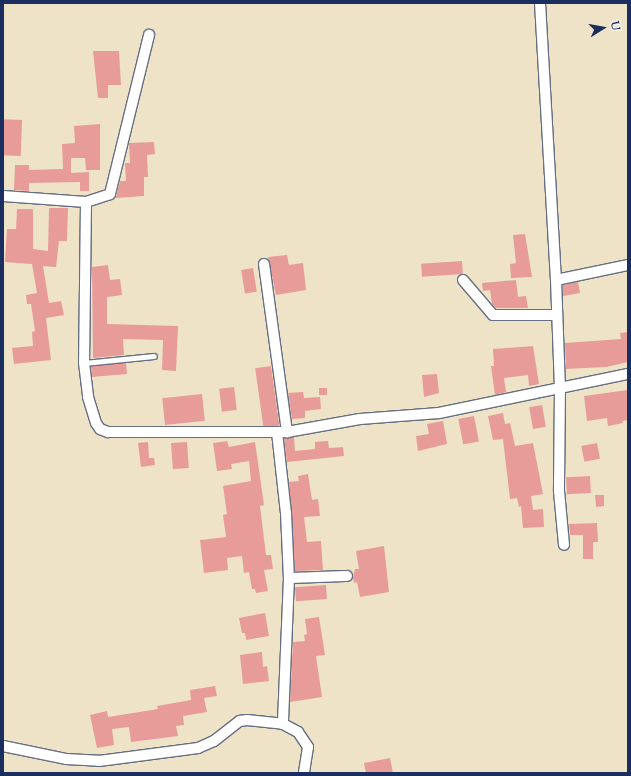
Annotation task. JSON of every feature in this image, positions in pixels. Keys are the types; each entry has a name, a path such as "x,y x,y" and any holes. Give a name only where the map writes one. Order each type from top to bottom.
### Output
{"street":[{"path":"540,3 556,280 556,315 560,389 559,491 564,545"},
{"path":"3,196 86,202 106,198 112,190 149,35"},
{"path":"86,202 84,363 88,397 96,423 103,430 115,433 282,432 360,419 439,413 628,374"},
{"path":"264,264 282,432 289,578 283,724"},
{"path":"556,280 628,266"},
{"path":"463,280 493,315 556,315"},
{"path":"289,578 348,576"},
{"path":"3,746 66,759 99,761 198,748 214,741 240,721 247,720 283,724 298,732 308,747 304,773"}],"lane":[{"path":"84,363 154,356"}],"building":[{"path":"93,51 119,51 121,85 108,85 108,98 98,98"},
{"path":"3,119 22,120 21,156 3,155"},
{"path":"100,124 100,170 86,170 85,158 71,158 71,173 89,172 89,191 80,191 80,182 29,183 29,191 14,190 15,165 29,165 29,170 63,169 62,144 75,143 74,126"},
{"path":"154,142 155,154 147,155 148,177 144,177 144,196 116,198 120,181 126,181 125,163 130,163 129,143"},
{"path":"49,208 68,208 67,241 59,241 56,267 43,266 49,303 61,301 64,315 46,318 51,360 14,364 12,348 33,346 32,332 35,331 31,304 27,304 26,295 37,293 32,264 5,262 7,229 16,229 17,209 33,209 33,249 48,251"},
{"path":"525,234 532,277 511,278 510,264 516,263 513,235"},
{"path":"287,255 289,265 303,263 306,290 276,295 268,257"},
{"path":"462,261 463,274 422,277 421,264"},
{"path":"108,265 110,280 120,279 122,295 107,297 107,324 178,326 176,371 162,370 163,340 123,339 124,355 93,358 92,267"},
{"path":"253,268 257,292 245,294 241,270"},
{"path":"516,280 518,297 526,296 528,308 496,308 492,304 490,290 483,291 482,283"},
{"path":"578,282 580,293 563,296 563,285"},
{"path":"628,332 628,362 606,367 566,369 565,343 621,339 620,333"},
{"path":"533,346 539,384 529,386 528,375 504,378 506,392 495,395 491,366 494,366 493,349"},
{"path":"126,363 127,374 92,377 91,366"},
{"path":"271,366 279,425 264,428 255,368"},
{"path":"437,374 439,393 424,397 422,375"},
{"path":"234,387 237,410 222,412 219,389"},
{"path":"319,388 327,388 327,395 319,395"},
{"path":"628,390 628,420 622,421 623,423 608,426 607,418 587,421 584,396"},
{"path":"303,392 304,398 320,397 321,409 305,411 305,418 292,419 288,393"},
{"path":"202,394 205,421 165,425 162,398"},
{"path":"542,405 546,427 533,429 529,407"},
{"path":"503,413 505,424 510,423 515,446 533,443 543,494 531,496 533,510 543,509 544,527 523,528 521,506 519,507 517,498 510,499 503,439 493,440 488,416"},
{"path":"474,416 479,442 463,445 458,419"},
{"path":"443,421 447,444 418,451 416,436 429,434 427,424"},
{"path":"294,437 295,451 315,449 315,442 328,441 329,448 343,447 344,456 287,462 284,438"},
{"path":"227,441 229,447 255,442 264,505 260,506 266,555 271,555 273,569 264,570 268,591 256,593 255,589 252,589 249,572 244,573 242,556 227,558 228,570 204,573 200,540 226,537 223,515 227,514 223,486 251,481 249,461 231,464 232,469 217,471 213,443"},
{"path":"148,442 149,458 154,458 155,465 141,467 138,443"},
{"path":"187,442 189,468 173,469 171,443"},
{"path":"597,443 600,459 584,462 581,446"},
{"path":"308,474 312,500 318,499 320,516 304,517 307,542 321,541 323,570 295,571 289,482 299,481 298,476"},
{"path":"590,476 591,493 567,494 566,477"},
{"path":"595,495 604,495 604,506 596,507"},
{"path":"597,523 598,542 593,542 593,559 583,559 583,535 570,535 569,524"},
{"path":"384,546 389,592 360,597 357,582 354,583 353,577 355,569 359,569 356,551"},
{"path":"326,585 327,599 296,601 295,587"},
{"path":"265,613 269,636 246,640 245,633 242,633 239,618"},
{"path":"319,617 325,655 316,656 322,697 290,702 293,642 305,641 304,635 307,634 305,619"},
{"path":"262,652 263,667 267,666 269,681 243,684 240,655"},
{"path":"215,686 217,696 204,698 207,712 183,716 184,725 176,726 178,736 131,742 129,727 112,729 114,745 97,748 90,715 107,711 108,717 158,709 157,706 191,700 190,690"},
{"path":"390,758 393,773 366,773 364,763"}]}
